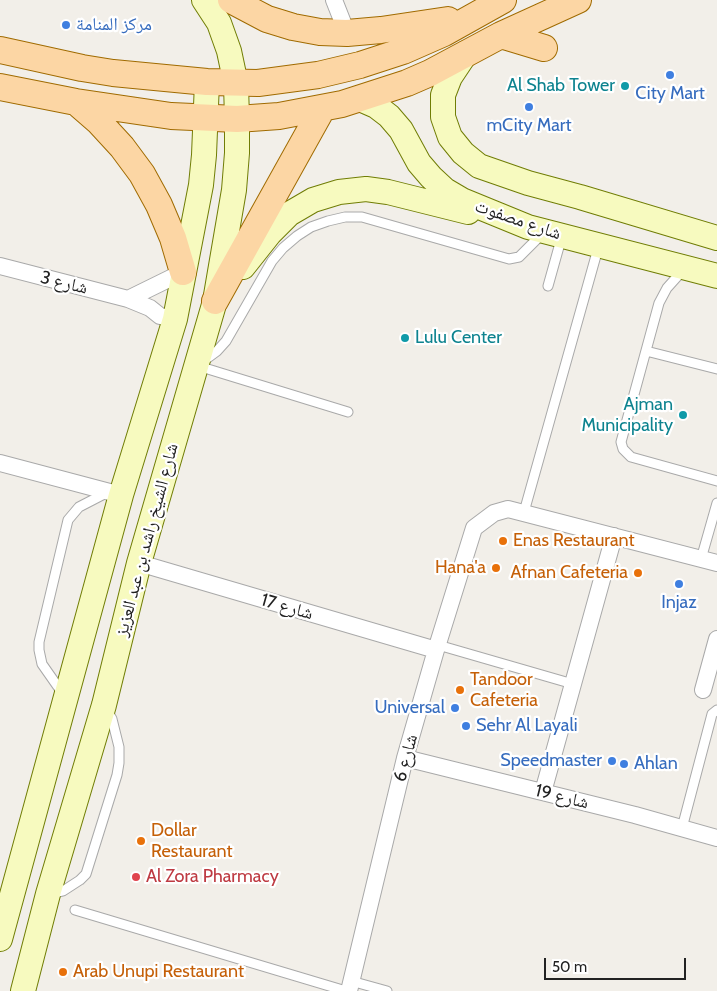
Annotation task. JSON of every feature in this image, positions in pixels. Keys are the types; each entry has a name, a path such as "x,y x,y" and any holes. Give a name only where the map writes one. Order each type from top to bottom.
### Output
{"main road":[{"name":"شارع الشيخ راشد بن عبد العزيز","path":"23,991 48,894 104,705 139,563 215,301 234,190 237,153 236,84 224,34 213,12 204,0"},
{"path":"231,0 267,18 293,28 347,33 416,26 450,19 493,5"},
{"path":"0,86 76,102 139,112 237,119 278,116 322,109 360,99 407,83 430,73 501,35 578,0"},
{"path":"0,50 113,73 236,84 258,83 309,76 360,65 403,51 444,33 493,5"},
{"path":"501,35 544,48"},
{"path":"466,53 450,77 443,95 443,116 450,136 462,154 480,166 528,183 580,196 717,238"},
{"name":"شارع الشيخ راشد بن عبد العزيز","path":"0,939 12,876 66,698 114,494 174,318 201,185 207,82"},
{"name":"شارع مصفوت","path":"360,99 376,106 389,116 401,130 419,162 431,177 446,190 462,200 545,231 717,276"},
{"path":"76,102 99,122 122,147 142,174 159,205 173,238 182,272"},
{"path":"215,301 322,109"},
{"path":"215,301 270,234 289,214 313,200 339,192 366,189 388,192 545,231"}],"street":[{"path":"334,0 347,33"},
{"name":"شارع 3","path":"0,266 128,299 160,316 174,318"},
{"path":"128,299 182,272"},
{"path":"0,464 114,494"},
{"name":"شارع 6","path":"349,988 405,758 474,528 494,513 502,510 508,509 524,512"},
{"path":"524,512 717,563"},
{"path":"543,792 614,536"},
{"name":"شارع 17","path":"139,563 437,648"},
{"path":"702,690 717,639"},
{"name":"شارع 19","path":"405,758 717,838"}],"lane":[{"path":"195,366 212,355 226,341 272,261 283,248 311,227 345,217 362,217 509,259 519,257 545,231"},
{"path":"545,231 548,286"},
{"path":"524,512 599,245"},
{"path":"686,268 667,288 659,303 621,442 623,449 630,458 717,480"},
{"path":"646,351 717,369"},
{"path":"195,366 348,412"},
{"path":"66,698 42,664 39,650 39,642 65,529 68,520 80,507 114,494"},
{"path":"701,559 717,503"},
{"path":"437,648 573,684"},
{"path":"48,894 63,891 73,886 86,874 117,775 119,746 112,719 104,705"},
{"path":"682,828 711,718 717,710"},
{"path":"76,910 349,988 387,991"}],"place":[{"name":"مركز المنامة","path":"66,25"},
{"name":"City Mart","path":"670,75"},
{"name":"Al Shab Tower","path":"625,86"},
{"name":"mCity Mart","path":"529,107"},
{"name":"Lulu Center","path":"405,338"},
{"name":"Ajman Municipality","path":"683,415"},
{"name":"Enas Restaurant","path":"503,541"},
{"name":"Hana'a","path":"496,568"},
{"name":"Afnan Cafeteria","path":"638,573"},
{"name":"Injaz","path":"679,584"},
{"name":"Tandoor Cafeteria","path":"460,690"},
{"name":"Universal","path":"455,708"},
{"name":"Sehr Al Layali","path":"466,726"},
{"name":"Speedmaster","path":"612,761"},
{"name":"Ahlan","path":"624,764"},
{"name":"Dollar Restaurant","path":"141,841"},
{"name":"Al Zora Pharmacy","path":"136,877"},
{"name":"Arab Unupi Restaurant","path":"63,972"}]}
